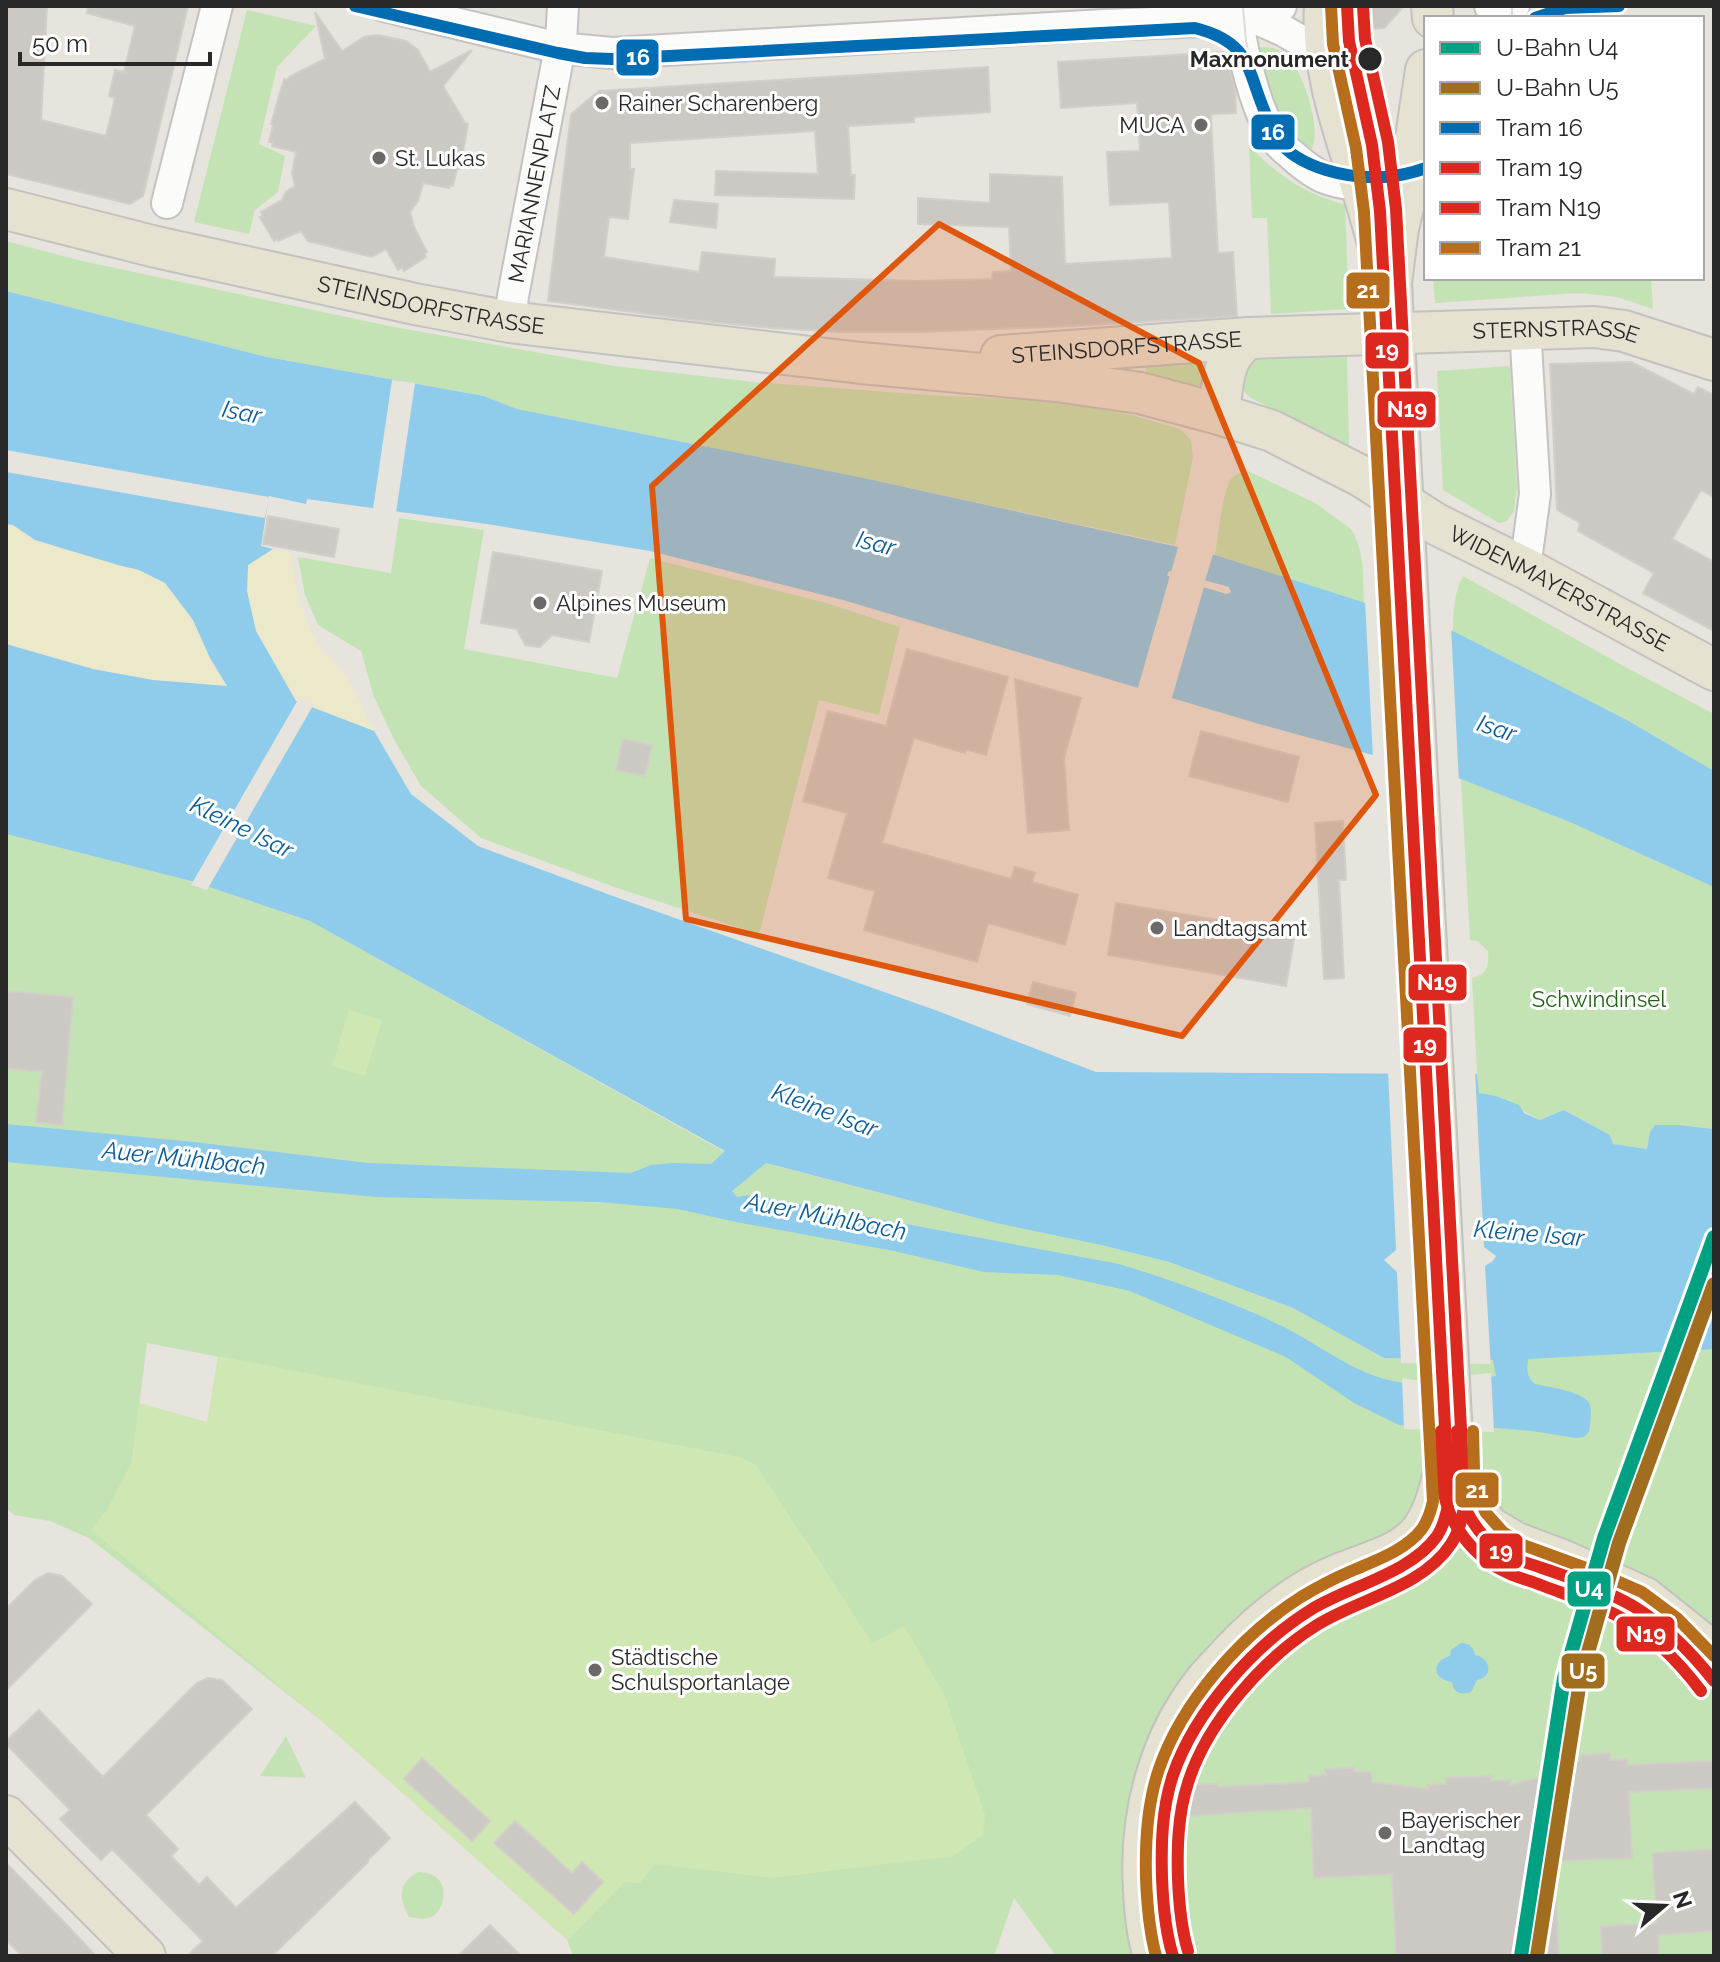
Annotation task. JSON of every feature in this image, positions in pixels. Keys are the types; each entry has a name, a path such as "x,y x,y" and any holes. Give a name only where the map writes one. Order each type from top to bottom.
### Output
{"main road":[{"path":"1325,6 1331,85 1391,283"},
{"path":"1424,96 1418,175 1398,228 1391,283 1452,1449 1475,1510 1489,1527 1514,1542 1645,1598 1700,1642 1714,1659"},
{"name":"STEINSDORFSTRASSE","path":"6,209 156,247 510,322 1140,393 1272,431 1361,476 1404,505"},
{"name":"STERNSTRASSE","path":"1393,333 1594,327 1624,331 1714,360"},
{"name":"STEINSDORFSTRASSE","path":"861,363 1249,338 1393,333"},
{"path":"1219,414 1227,363 1239,344 1249,338"},
{"name":"WIDENMAYERSTRASSE","path":"1404,505 1714,670"},
{"path":"1154,1956 1145,1914 1144,1834 1150,1796 1179,1722 1208,1679 1264,1621 1316,1586 1402,1549 1418,1535 1440,1490 1452,1449"},
{"path":"6,1816 145,1956"}],"street":[{"path":"167,203 217,6"},
{"path":"384,6 559,48 612,53 1102,16 1254,13 1327,56"},
{"name":"MARIANNENPLATZ","path":"510,322 559,48 563,6"},
{"path":"1491,6 1515,6"},
{"path":"1254,13 1253,87 1262,114 1277,142 1328,179 1361,184 1391,182 1418,175"},
{"path":"1525,328 1535,494 1525,568"}],"highlighted area":[{"path":"939,224 1199,363 1376,795 1182,1036 686,919 652,486"}],"green space":[{"path":"247,10 316,26 277,67 259,144 285,156 278,192 255,210 249,234 194,222"},
{"path":"1255,47 1282,51 1298,71 1312,113 1312,148 1306,150 1279,128"},
{"path":"1249,146 1296,185 1345,205 1349,309 1271,314 1267,218 1252,218"},
{"path":"6,241 82,261 394,327 614,366 754,382 1061,401 1132,415 1180,429 1191,440 1193,457 1175,545 859,477 517,409 484,396 267,357 6,291"},
{"path":"1433,280 1651,280 1653,309 1617,297 1579,293 1435,303"},
{"path":"1347,356 1349,449 1249,397 1240,386 1246,360"},
{"path":"1210,362 1207,395 1146,377 1146,367"},
{"path":"1510,366 1517,488 1514,511 1507,521 1499,523 1443,490 1437,371"},
{"path":"1248,471 1315,503 1351,529 1361,556 1364,604 1215,555 1228,485 1235,476"},
{"path":"399,518 484,530 464,649 617,678 650,558 826,603 900,627 879,715 819,700 759,934 617,888 481,838 421,786 374,697 361,651 318,625 305,595 298,557 391,573"},
{"path":"1463,576 1714,714 1714,771 1627,720 1453,631 1456,596"},
{"name":"Schwindinsel","path":"1461,779 1572,823 1714,887 1714,1129 1656,1125 1650,1132 1647,1149 1613,1144 1610,1135 1565,1110 1540,1120 1496,1096 1478,1093 1472,978 1486,969 1488,951 1477,941 1470,940"},
{"path":"6,834 191,881 310,921 721,1150 996,1223 1169,1262 1293,1308 1384,1358 1714,1349 1714,1956 1056,1956 1014,1898 994,1956 573,1956 567,1940 624,1882 654,1864 885,1637 872,1644 808,1544 742,1458 147,1343 132,1462 101,1517 106,1527 393,1784 323,1722 89,1538 50,1521 14,1515 6,1508"},
{"path":"349,1010 382,1020 365,1076 332,1066"},
{"name":"Städtische Schulsportanlage","path":"218,1356 742,1458 756,1465 872,1643 904,1626 945,1696 985,1815 983,1835 953,1856 772,1878 655,1864 640,1883 624,1882 567,1940 323,1722 91,1530 107,1511 132,1462 139,1403 207,1422"},
{"path":"286,1736 306,1778 260,1776"},
{"path":"418,1872 436,1877 443,1891 439,1909 434,1916 424,1919 409,1917 402,1898 406,1881"}],"sand":[{"path":"6,524 13,525 35,540 139,570 165,583 193,620 210,658 228,687 153,680 93,669 6,644"},
{"path":"273,549 290,552 308,624 322,650 346,677 374,731 296,701 256,631 247,591 248,564"}],"water":[{"path":"6,291 267,357 484,396 517,409 859,477 1215,555 1453,631 1627,720 1714,771 1714,887 1572,823 1461,779 1259,724 843,600 650,551 487,524 307,499 306,504 269,496 261,546 273,549 248,565 247,591 256,631 296,701 374,731 411,794 478,846 935,1010 1096,1072 1477,1074 1479,1093 1519,1105 1524,1113 1540,1120 1564,1110 1610,1135 1613,1144 1647,1149 1650,1132 1655,1125 1714,1129 1714,1349 1528,1359 1528,1373 1535,1384 1566,1391 1587,1400 1591,1418 1589,1432 1584,1437 1497,1428 1399,1425 1354,1403 1286,1357 1130,1291 1058,1275 984,1272 894,1251 678,1209 599,1202 376,1197 6,1162 6,1124 368,1163 631,1173 651,1165 711,1164 725,1151 310,921 191,881 6,834 6,644 93,669 153,680 227,686 193,620 165,583 139,570 35,540 13,525 6,524","holes":["1169,571 1229,587 1231,592 1227,594 1170,577 1167,575","766,1163 996,1223 1169,1262 1293,1308 1384,1358 1493,1360 1496,1376 1430,1383 1393,1381 1364,1372 1284,1327 1243,1309 1119,1264 751,1195 737,1197 732,1191"]},
{"path":"1461,1643 1471,1646 1475,1655 1487,1663 1488,1672 1477,1680 1471,1692 1458,1693 1452,1682 1441,1677 1436,1670 1439,1662 1450,1656 1451,1650"}],"pier":[{"path":"392,380 415,383 396,513 373,509"},
{"path":"6,450 269,497 265,518 6,472"},
{"path":"1179,544 1213,554 1205,581 1229,587 1227,594 1204,587 1171,701 1137,691"},
{"path":"1365,600 1451,626 1459,783 1373,759"},
{"path":"299,698 314,704 207,890 191,885"},
{"path":"1388,1070 1475,1070 1484,1247 1496,1256 1485,1266 1491,1369 1490,1364 1401,1363 1397,1272 1384,1260 1396,1250"},
{"path":"1491,1373 1494,1432 1404,1429 1402,1378 1414,1380"}],"building":[{"path":"6,6 47,6 41,120 106,136 115,98 109,96 115,70 124,72 135,26 87,13 88,6 188,6 143,196 130,204 6,174"},
{"name":"Maxmonument","path":"1348,6 1404,6 1384,28 1369,29"},
{"name":"St. Lukas","path":"315,12 342,51 364,37 378,35 406,41 418,50 430,72 472,50 443,86 468,124 460,169 457,169 453,186 449,188 423,183 418,201 410,212 427,252 424,254 426,257 404,271 402,267 398,270 386,249 372,257 308,241 301,231 274,241 260,217 263,216 261,212 282,200 286,192 295,186 292,173 296,152 272,146 273,142 269,142 271,124 284,79 288,80 325,59"},
{"path":"1225,52 1235,89 1236,113 1211,114 1212,138 1218,253 1233,252 1237,316 1072,326 841,332 693,320 548,301 571,114 599,91 988,67 990,112 914,117 914,122 848,126 851,175 855,175 854,199 715,195 716,171 818,174 815,131 630,143 630,169 634,169 628,219 609,217 604,257 699,272 702,252 775,259 774,277 917,281 992,279 993,272 1011,271 1009,227 918,224 918,198 990,203 990,174 1062,177 1065,264 1172,258 1169,202 1110,205 1107,152 1140,151 1137,103 1061,108 1058,62"},
{"path":"674,200 718,204 716,228 670,222"},
{"path":"1631,362 1694,394 1698,387 1714,395 1714,497 1701,490 1672,539 1714,562 1714,631 1643,593 1654,573 1578,531 1580,523 1557,510 1550,364"},
{"path":"268,516 339,529 334,557 263,544"},
{"name":"Alpines Museum","path":"493,552 602,571 589,642 552,635 540,647 525,645 517,629 481,623"},
{"path":"907,649 1008,677 986,755 966,749 965,753 914,738 882,843 1011,879 1015,867 1035,873 1032,882 1078,895 1065,945 988,923 977,962 864,930 875,891 828,878 847,813 803,801 828,711 886,726"},
{"path":"1015,679 1081,698 1064,758 1069,830 1028,833"},
{"path":"1201,731 1299,757 1288,802 1189,776"},
{"path":"623,739 652,745 645,776 616,770"},
{"path":"1343,821 1346,880 1339,880 1344,978 1324,979 1315,823"},
{"path":"1116,903 1295,933 1286,986 1108,955"},
{"path":"1033,982 1076,993 1070,1016 1027,1004"},
{"path":"6,991 73,997 62,1125 36,1122 42,1072 6,1068"},
{"path":"48,1573 62,1576 92,1604 6,1690 6,1609 35,1580"},
{"path":"208,1678 222,1680 252,1709 146,1815 178,1849 171,1856 199,1885 207,1877 236,1908 355,1802 390,1838 272,1956 187,1956 203,1941 112,1849 101,1860 60,1819 70,1810 6,1744 39,1710 103,1777 197,1683"},
{"path":"1610,1753 1610,1760 1627,1759 1628,1765 1714,1761 1714,1788 1629,1792 1632,1858 1554,1861 1559,1956 1396,1956 1392,1874 1314,1878 1311,1808 1190,1816 1188,1785 1218,1784 1218,1787 1309,1782 1309,1776 1326,1775 1325,1769 1354,1768 1354,1772 1371,1772 1372,1782 1428,1789 1428,1785 1446,1784 1446,1778 1491,1776 1491,1781 1510,1780 1509,1785 1566,1771 1565,1762 1581,1760 1581,1755"},
{"path":"422,1758 490,1821 472,1841 404,1779"},
{"path":"515,1821 572,1873 582,1862 603,1882 574,1914 494,1843"},
{"path":"1714,1849 1714,1931 1658,1935 1659,1956 1602,1956 1601,1927 1657,1923 1652,1853"},
{"path":"6,1863 96,1956 22,1956 6,1940"},
{"path":"490,1925 521,1956 458,1956"}],"tram line":[{"name":"16","path":"355,6 558,53 612,59 1195,28 1214,34 1238,50 1245,60 1276,137 1298,158 1326,170 1356,176 1390,177 1424,169"},
{"path":"1243,6 1255,86"},
{"name":"21","path":"1156,1956 1147,1898 1148,1823 1159,1769 1182,1719 1216,1672 1257,1630 1307,1594 1407,1543 1424,1526 1433,1501 1364,212 1356,148 1333,44 1331,6"},
{"name":"19","path":"1173,1956 1163,1898 1163,1826 1173,1775 1196,1727 1248,1660 1290,1624 1327,1601 1396,1569 1426,1549 1441,1528 1449,1502 1380,211 1372,145 1349,41 1347,6"},
{"name":"N19","path":"1188,1951 1179,1898 1179,1830 1188,1783 1209,1737 1258,1673 1297,1639 1334,1616 1407,1582 1439,1559 1456,1535 1465,1504 1396,209 1388,142 1365,39 1363,6"},
{"path":"1512,6 1512,16"},
{"name":"16","path":"1541,16 1565,8 1619,6"},
{"path":"1312,165 1344,178 1364,193 1376,215 1382,250"},
{"path":"1393,249 1396,215 1402,195 1424,172"},
{"name":"N19","path":"1441,1431 1442,1474 1447,1506 1461,1533 1474,1549 1497,1568 1591,1604 1632,1624 1665,1650 1701,1691"},
{"name":"19","path":"1457,1431 1462,1501 1473,1522 1491,1543 1511,1557 1588,1585 1633,1606 1677,1640 1714,1681"},
{"name":"21","path":"1473,1431 1478,1497 1486,1513 1503,1532 1523,1545 1642,1592 1677,1618 1714,1656"}],"metro line":[{"name":"U4","path":"1521,1956 1564,1678 1604,1538 1714,1237"},
{"name":"U5","path":"1537,1956 1580,1681 1619,1543 1714,1284"}],"place":[{"name":"Maxmonument","path":"1370,59"},
{"name":"Rainer Scharenberg","path":"602,103"},
{"name":"MUCA","path":"1201,125"},
{"name":"St. Lukas","path":"379,158"},
{"name":"Alpines Museum","path":"540,603"},
{"name":"Landtagsamt","path":"1157,928"},
{"name":"Städtische Schulsportanlage","path":"595,1670"},
{"name":"Bayerischer Landtag","path":"1385,1833"}],"water label":[{"name":"Isar","path":"242,412"},
{"name":"Isar","path":"876,543"},
{"name":"Isar","path":"1497,728"},
{"name":"Kleine Isar","path":"242,827"},
{"name":"Kleine Isar","path":"825,1110"},
{"name":"Auer Mühlbach","path":"184,1158"},
{"name":"Auer Mühlbach","path":"826,1216"},
{"name":"Kleine Isar","path":"1529,1233"}]}
